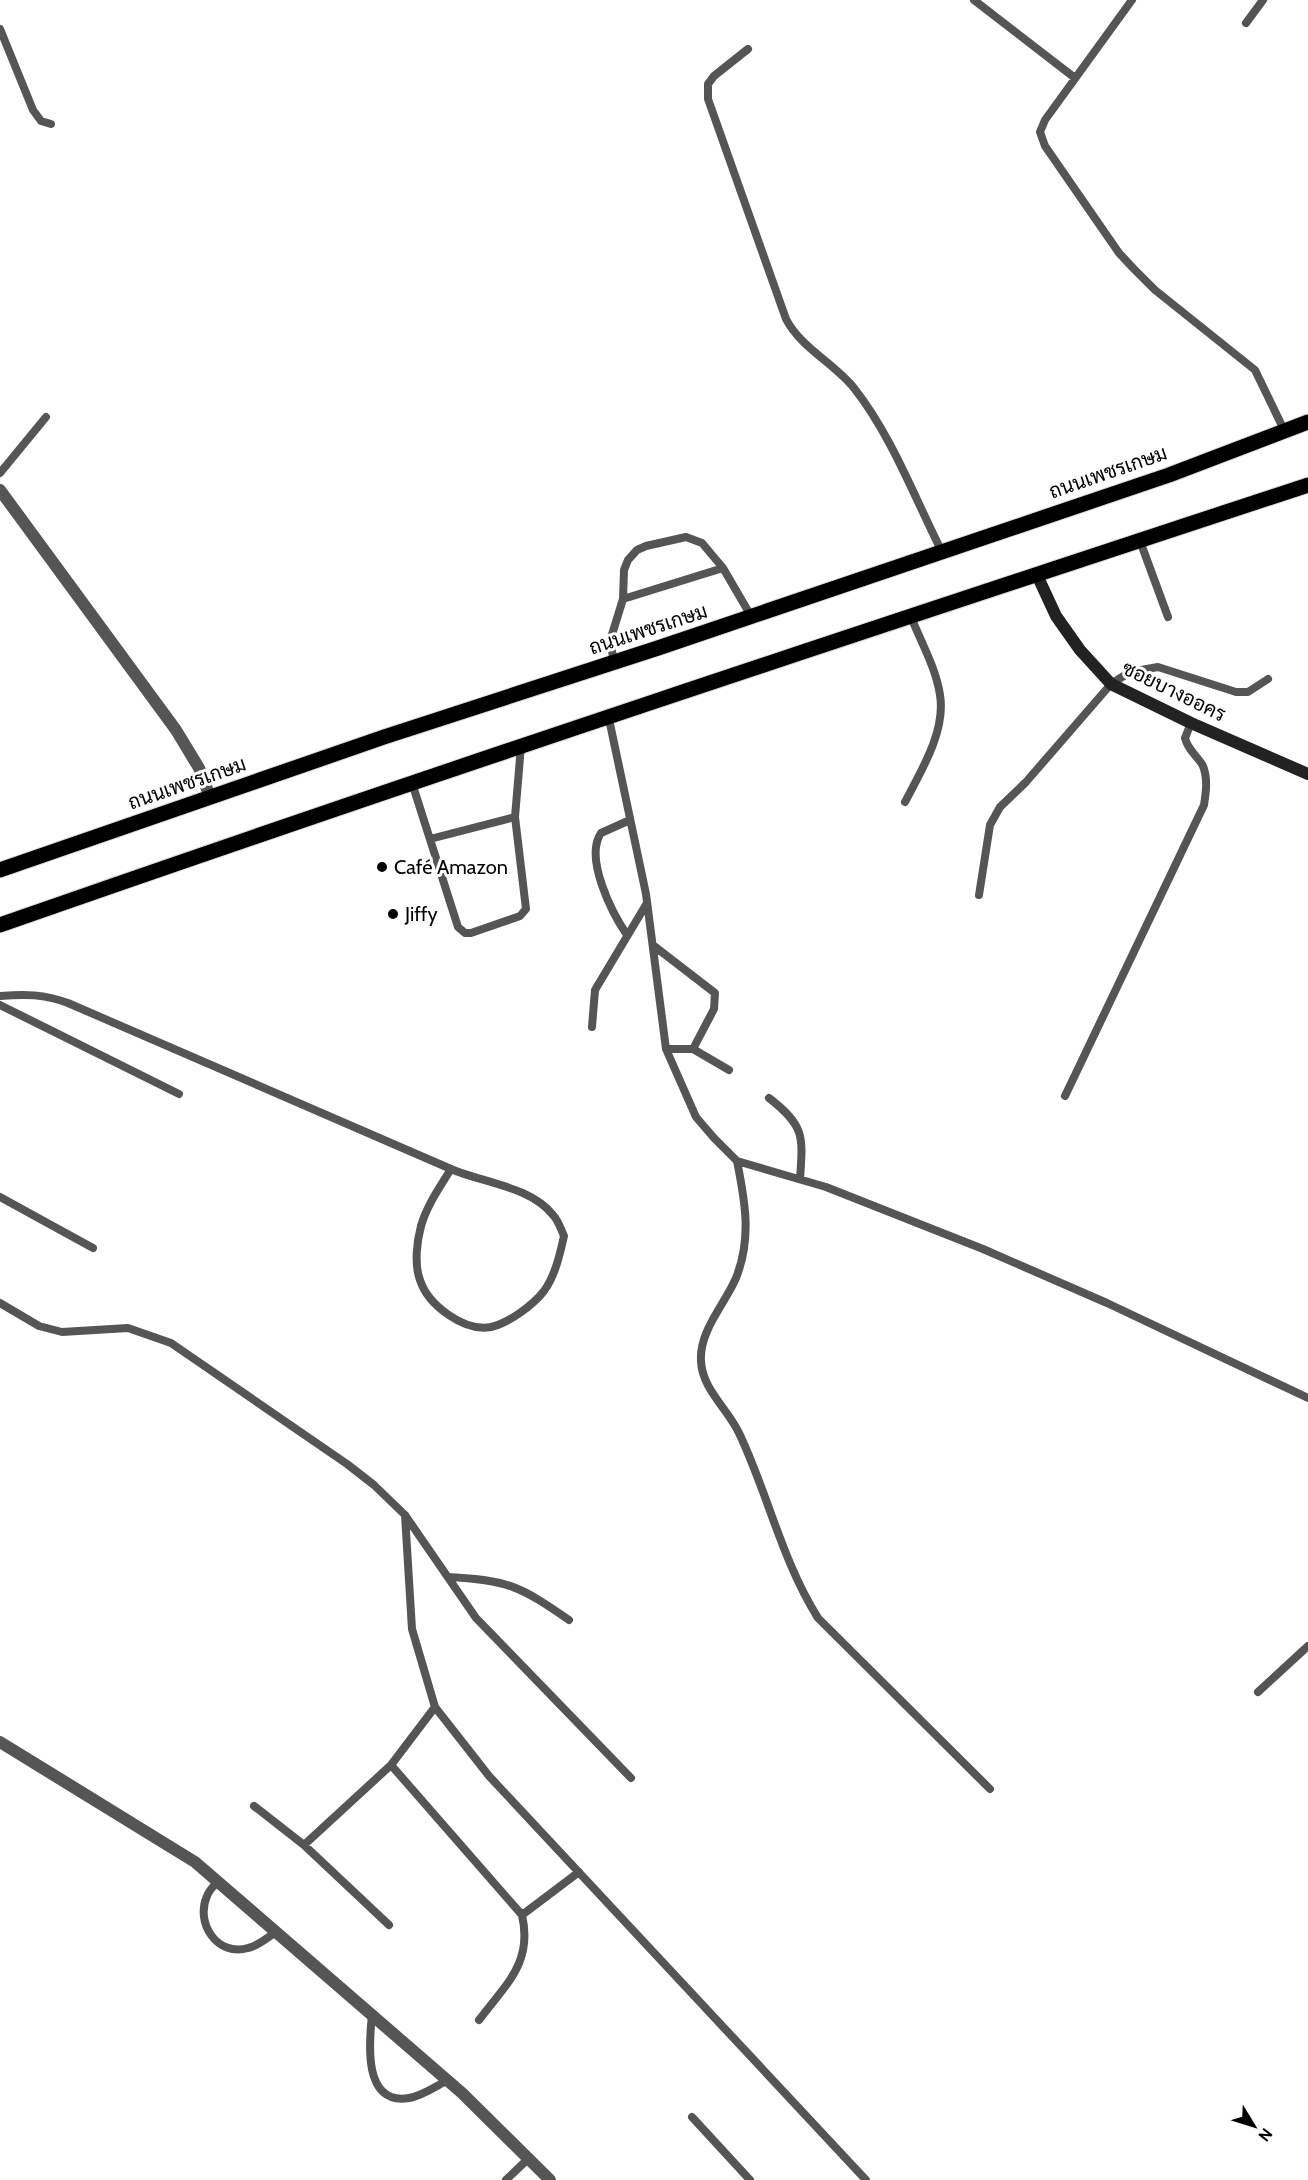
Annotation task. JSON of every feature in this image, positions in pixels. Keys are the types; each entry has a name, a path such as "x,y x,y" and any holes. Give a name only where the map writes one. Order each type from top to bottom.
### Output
{"main road":[{"name":"ถนนเพชรเกษม","path":"0,870 210,797 1169,475 1308,422"},
{"path":"0,925 521,746 609,719 1308,485"}],"street":[{"path":"0,490 176,730 199,768 210,797"},
{"name":"ซอยบางออคร","path":"1037,575 1056,616 1080,650 1112,684 1191,723 1308,774"},
{"path":"0,1742 195,1862 448,2080 550,2180"}],"lane":[{"path":"974,0 1075,78"},
{"path":"1132,0 1044,120 1040,132 1045,146 1119,253 1155,290 1255,370 1284,430"},
{"path":"1246,24 1263,0"},
{"path":"0,29 33,110 41,121 51,124"},
{"path":"748,49 714,76 708,84 708,99 786,319 795,335 852,385 872,412 941,550"},
{"path":"0,473 46,417"},
{"path":"614,662 610,641 623,599 624,570 628,560 646,546 687,537 695,538 710,550 723,568 751,616"},
{"path":"1140,541 1168,617"},
{"path":"623,599 723,568"},
{"path":"905,802 927,758 940,716 940,696 935,676 911,617"},
{"path":"979,895 990,825 1000,807 1026,782 1112,684 1130,672 1158,667 1236,692 1248,692 1268,680"},
{"path":"609,719 648,903 666,1049 696,1117 737,1161 746,1202 747,1238 736,1277 704,1339 701,1361 707,1384 739,1432 801,1591 818,1618 990,1788"},
{"path":"1065,1096 1204,805 1207,787 1203,765 1191,753 1185,738 1191,723"},
{"path":"412,783 458,927 465,933 471,933 520,916 526,909 515,817 521,746"},
{"path":"430,839 515,817"},
{"path":"627,935 609,906 594,848 601,833 630,820"},
{"path":"592,1027 595,990 648,903"},
{"path":"654,946 715,993 714,1009 693,1049"},
{"path":"0,996 28,994 49,996 68,1003 451,1169 531,1198 553,1214 564,1236 557,1263 544,1291 517,1315 491,1327 467,1324 439,1308 420,1280 417,1255 421,1226 435,1195 451,1169"},
{"path":"0,1005 179,1094"},
{"path":"666,1049 693,1049 729,1070"},
{"path":"769,1098 796,1123 803,1145 800,1179"},
{"path":"737,1161 800,1179 982,1249 1107,1303 1308,1398"},
{"path":"0,1197 93,1248"},
{"path":"0,1303 39,1326 62,1332 128,1328 171,1343 347,1464 374,1485 405,1515 476,1618 631,1778"},
{"path":"405,1515 412,1629 435,1707 489,1776 866,2180"},
{"path":"448,1577 489,1579 515,1586 569,1620"},
{"path":"1258,1692 1308,1646"},
{"path":"304,1845 391,1765 435,1707"},
{"path":"391,1765 522,1915 527,1934 520,1967 479,2020"},
{"path":"254,1806 304,1845 389,1925"},
{"path":"522,1915 579,1872"},
{"path":"218,1881 207,1894 202,1912 205,1926 217,1943 230,1949 249,1948 276,1932"},
{"path":"372,2014 369,2056 374,2079 383,2093 398,2098 411,2098 448,2080"},
{"path":"692,2117 750,2180"},
{"path":"506,2180 529,2158"}],"place":[{"name":"Café Amazon","path":"382,867"},
{"name":"Jiffy","path":"393,914"}]}
